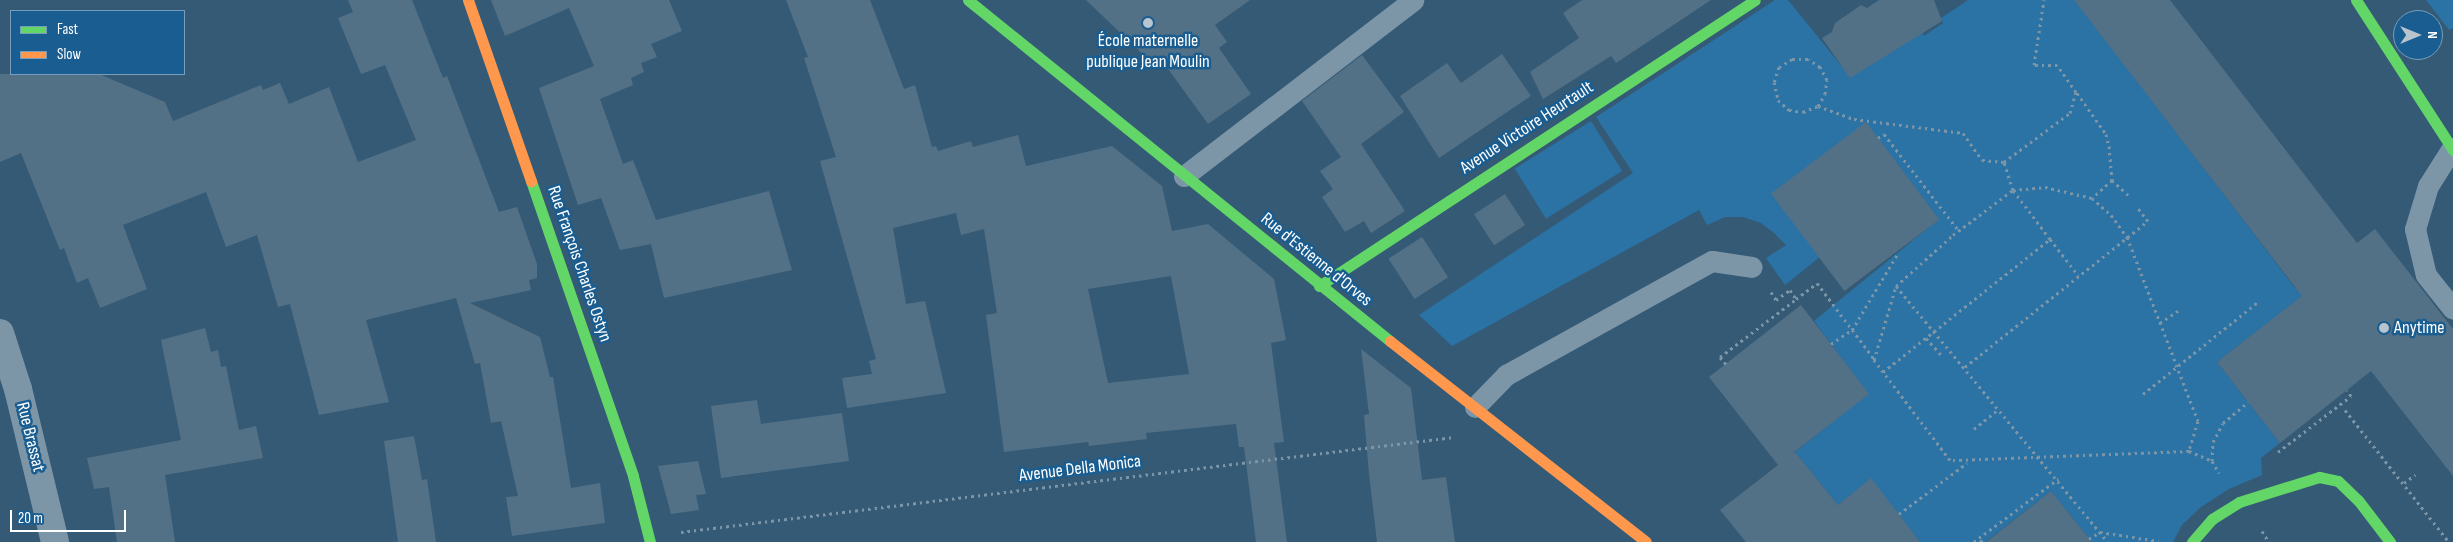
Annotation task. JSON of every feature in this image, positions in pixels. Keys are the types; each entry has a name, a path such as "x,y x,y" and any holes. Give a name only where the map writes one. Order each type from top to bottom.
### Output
{"street":[{"name":"Rue François Charles Ostyn","path":"468,0 633,476 649,539"},
{"name":"Rue d'Estienne d'Orves","path":"968,0 1319,286 1646,542"},
{"name":"Avenue Victoire Heurtault","path":"1319,286 1755,0"},
{"path":"2356,0 2452,149"},
{"name":"Rue Brassat","path":"2,346 55,542"},
{"path":"2192,542 2212,519 2239,502 2319,478 2338,481 2358,500 2390,542"}],"lane":[{"path":"1184,176 1413,0"},
{"path":"2452,149 2428,186 2415,229 2426,275 2453,309"},
{"path":"1475,407 1506,375 1712,261 1752,267"}],"path":[{"path":"2044,0 2034,64 2057,65 2106,134 2112,180 2130,198"},
{"path":"1818,106 1825,94 1826,80 1820,67 1808,58 1792,59 1779,67 1774,82 1778,100 1789,110 1803,112 1818,106 1854,119 1963,133 1982,160 2004,162 2070,113 2076,92"},
{"path":"1878,138 1884,134 1959,231"},
{"path":"2004,162 2013,190 2078,276"},
{"path":"2092,198 2112,180"},
{"path":"1874,360 1896,286 1959,231 2013,190 2045,187 2092,198 2111,215 2127,237 2178,366 2198,421 2189,451"},
{"path":"1965,367 2148,221 2138,208"},
{"path":"1883,372 2050,239"},
{"path":"1831,344 1852,330 1898,253"},
{"path":"1752,267 1776,300 1790,290 1796,299"},
{"path":"1726,364 1720,357 1817,283 1950,460 1968,462 2189,451 2212,461"},
{"path":"1896,286 1965,367 2038,458 2058,479 2108,542"},
{"path":"2143,394 2259,300"},
{"path":"2160,323 2178,311"},
{"path":"1926,338 1942,356"},
{"path":"2271,457 2351,396 2347,390"},
{"path":"2224,482 2212,461 2213,442 2223,423 2248,402"},
{"path":"1974,428 1999,409"},
{"path":"2345,410 2449,542"},
{"name":"Avenue Della Monica","path":"649,539 1458,436"},
{"path":"1899,514 1968,462"},
{"path":"2404,483 2415,475"},
{"path":"1974,542 2058,479"},
{"path":"2089,539 2100,532 2166,542"},
{"path":"1979,538 1982,542"}],"shaded area":[{"path":"1775,0 1788,0 1848,74 1921,31 1924,36 1943,23 1941,18 1968,0 2075,0 2296,289 2309,291 2217,362 2280,443 2261,458 2262,475 2229,489 2201,507 2182,525 2173,542 2092,542 2051,491 1985,542 1920,542 1871,479 1838,505 1795,452 1868,394 1814,321 1939,219 1866,123 1774,197 1821,256 1785,285 1766,258 1786,245 1774,233 1761,223 1743,217 1725,217 1707,225 1699,210 1452,346 1419,315 1633,173 1596,117"},
{"path":"2426,0 2453,0 2453,28 2449,30 2443,22 2443,10 2434,10"},
{"path":"1591,121 1622,171 1546,219 1515,169"}],"building":[{"path":"348,0 412,0 443,78 447,76 499,212 517,207 537,264 537,278 529,280 531,290 470,303 540,337 550,377 553,377 571,488 600,483 605,523 512,536 506,497 518,496 501,421 491,423 480,363 475,364 456,298 366,320 389,402 319,415 290,304 278,307 257,235 226,247 206,192 123,225 147,289 100,308 88,278 77,283 64,248 60,250 21,153 0,162 0,74 101,75 165,102 173,121 261,85 263,90 280,83 289,104 329,87 358,162 416,140 385,65 361,74 338,18 353,12"},
{"path":"491,0 669,0 682,31 651,44 657,57 641,63 644,72 631,78 633,85 600,99 623,164 633,160 656,220 769,191 792,270 664,298 651,244 620,250 601,198 578,205 539,88 594,66 569,8 505,36"},
{"path":"786,0 870,0 904,89 915,85 932,147 936,146 938,151 971,141 973,147 1018,135 1026,166 1112,146 1162,186 1172,231 1208,224 1274,279 1286,340 1271,343 1284,442 1274,443 1287,542 1256,542 1244,447 1239,447 1236,424 1146,433 1147,439 1089,446 1088,442 1004,452 986,315 997,313 984,229 961,235 956,213 893,228 906,304 925,301 946,393 847,408 842,378 872,374 869,361 876,359 820,161 836,157 804,58 808,57","holes":["1171,276 1189,374 1108,383 1088,289"]},
{"path":"1086,0 1250,0 1215,25 1227,42 1219,48 1251,94 1208,124 1163,62 1156,67"},
{"path":"1582,0 1711,0 1616,63 1611,56 1543,99 1530,72 1579,38 1563,13"},
{"path":"1879,0 1934,0 1942,21 1850,78 1822,38 1832,32 1835,23 1861,5 1867,8"},
{"path":"2074,0 2170,0 2357,243 2375,229 2453,329 2453,476 2371,371 2280,443 2217,362 2302,296"},
{"path":"1502,54 1531,96 1439,158 1400,96 1447,63 1461,83"},
{"path":"1362,55 1404,112 1361,144 1405,211 1371,233 1364,221 1345,232 1322,197 1333,189 1320,171 1341,157 1302,101"},
{"path":"1866,122 1939,219 1844,291 1771,194"},
{"path":"1505,194 1525,225 1494,245 1474,214"},
{"path":"1422,237 1448,277 1415,299 1388,259"},
{"path":"1801,305 1869,394 1788,457 1795,452 1838,505 1871,478 1920,542 1746,542 1720,510 1778,465 1709,377"},
{"path":"205,328 211,352 218,350 221,367 226,366 239,430 256,426 263,458 165,475 175,542 117,542 109,487 94,489 87,458 181,440 161,340"},
{"path":"1361,349 1411,388 1422,480 1446,477 1455,542 1377,542 1364,415 1369,414"},
{"path":"757,400 761,424 842,413 849,461 721,478 711,406"},
{"path":"414,436 422,480 427,479 436,542 398,542 384,441"},
{"path":"698,461 706,494 696,495 699,510 671,514 658,466"},
{"path":"2051,491 2092,542 1986,542"}],"traffic: fast":[{"path":"968,0 1390,341"},
{"path":"1319,286 1755,0"},
{"path":"2356,0 2453,150"},
{"path":"531,181 633,476 650,542"},
{"path":"2192,542 2212,519 2239,502 2319,477 2338,481 2358,500 2390,542"}],"traffic: slow":[{"path":"468,0 531,181"},
{"path":"1390,341 1646,542"}],"place":[{"name":"École maternelle publique Jean Moulin","path":"1148,23"},
{"name":"Anytime","path":"2384,328"}]}
